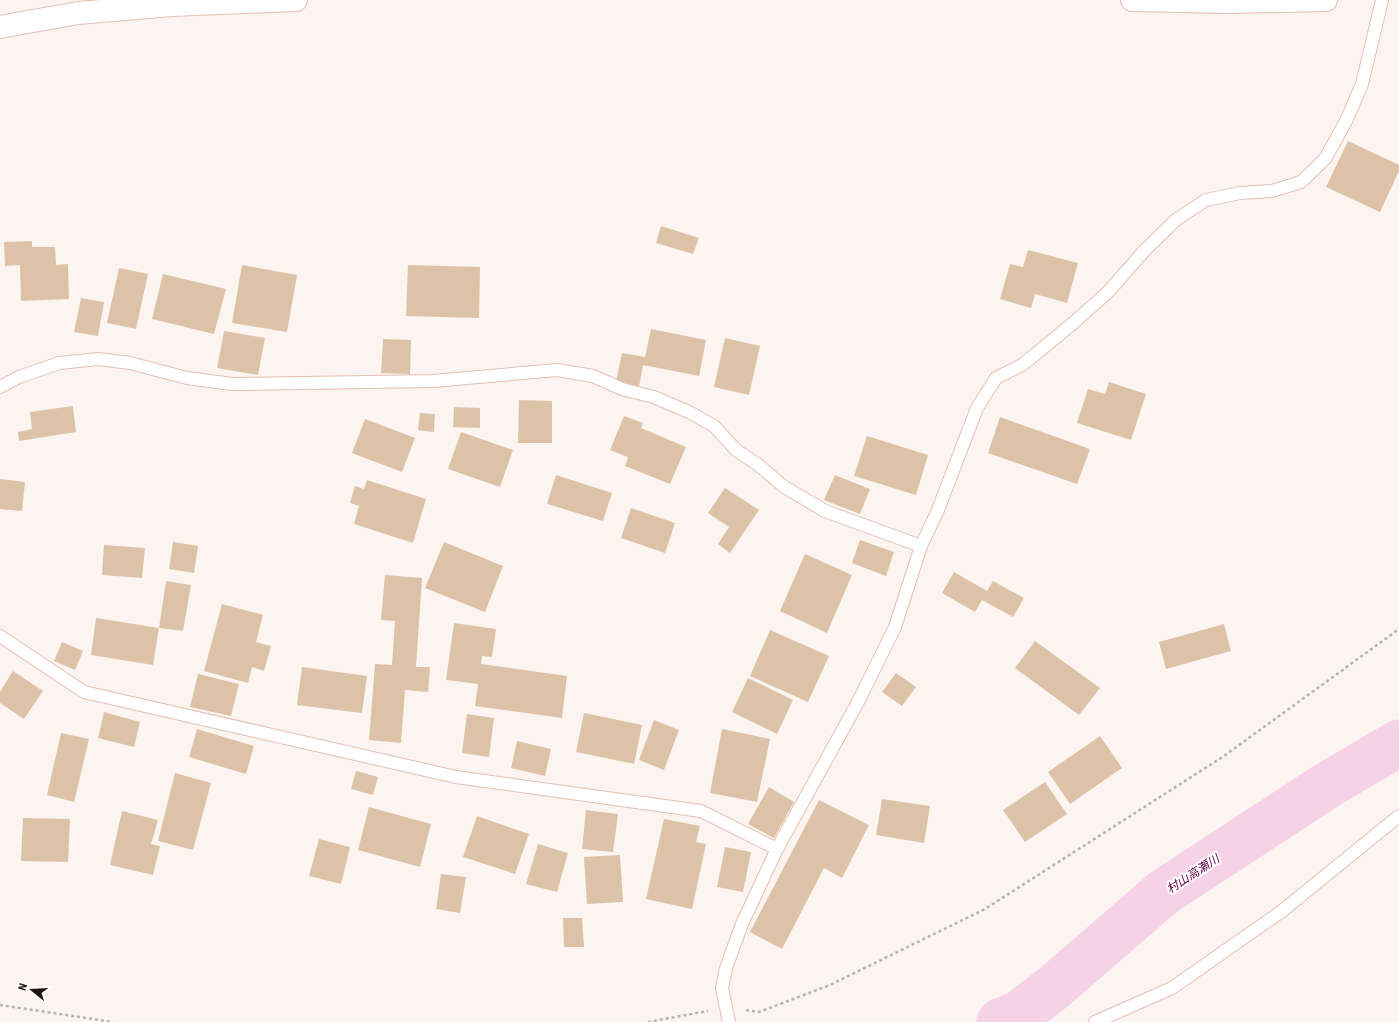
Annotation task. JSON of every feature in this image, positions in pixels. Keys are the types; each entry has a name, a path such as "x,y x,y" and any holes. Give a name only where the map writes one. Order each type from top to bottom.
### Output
{"street":[{"path":"0,28 78,13 172,5 296,0"},
{"path":"1132,0 1228,2 1326,0"}],"lane":[{"path":"729,1022 722,988 726,968 742,924 777,849 858,702 895,627 921,546 938,510 977,408 996,378 1022,365 1071,325 1108,292 1145,250 1177,219 1206,200 1240,193 1272,191 1301,182 1325,159 1346,121 1362,84 1382,0"},
{"path":"0,387 19,377 59,363 98,359 130,363 187,378 232,384 433,381 557,370 594,376 622,389 654,398 689,412 714,426 736,450 757,464 783,486 825,511 921,546"},
{"path":"0,636 84,692 456,777 701,812 777,849"},
{"path":"1095,1022 1172,988 1282,911 1399,816"}],"path":[{"path":"648,1022 725,1008 759,1012 830,984 985,909 1224,756 1399,629"},
{"path":"0,1005 113,1022"}],"building":[{"path":"1348,141 1399,165 1399,171 1380,212 1326,187"},
{"path":"661,226 699,238 693,254 656,243"},
{"path":"32,241 32,247 55,247 56,265 68,264 69,299 21,301 20,265 5,266 4,242"},
{"path":"1028,250 1078,263 1067,303 1035,294 1031,308 1000,299 1010,264 1023,267"},
{"path":"242,265 297,275 287,332 232,323"},
{"path":"408,265 480,267 479,318 406,316"},
{"path":"119,268 148,274 136,329 107,323"},
{"path":"163,274 226,289 214,334 152,319"},
{"path":"81,298 104,302 98,336 74,332"},
{"path":"651,329 706,340 699,376 643,365 639,387 616,382 622,353 645,357"},
{"path":"224,331 265,338 258,375 217,368"},
{"path":"725,338 760,346 749,395 714,387"},
{"path":"383,339 411,340 410,374 381,373"},
{"path":"1109,382 1146,394 1131,440 1077,423 1088,389 1105,394"},
{"path":"519,400 552,401 552,443 518,443"},
{"path":"73,406 76,432 19,441 18,432 32,429 30,412"},
{"path":"454,407 480,408 480,428 453,427"},
{"path":"420,413 435,414 434,432 418,430"},
{"path":"624,416 643,423 641,428 686,447 670,484 625,466 628,457 610,450"},
{"path":"1000,417 1090,449 1077,484 988,453"},
{"path":"365,419 415,438 402,472 352,453"},
{"path":"461,432 513,450 500,487 448,469"},
{"path":"867,436 928,455 916,495 854,476"},
{"path":"556,475 612,493 603,521 547,504"},
{"path":"835,475 870,489 860,514 824,500"},
{"path":"0,479 25,482 22,511 0,509"},
{"path":"367,480 426,499 413,543 354,524 359,506 350,503 355,486 364,489"},
{"path":"725,488 759,510 730,553 718,544 729,527 708,513"},
{"path":"631,508 675,523 665,553 621,538"},
{"path":"860,540 894,552 886,576 852,563"},
{"path":"173,542 198,546 194,573 169,569"},
{"path":"444,542 503,566 485,612 425,588"},
{"path":"104,545 145,548 142,578 102,575"},
{"path":"805,554 852,575 827,633 780,611"},
{"path":"954,572 987,591 993,581 1024,598 1013,617 982,600 975,612 942,593"},
{"path":"385,575 422,578 416,667 430,667 428,692 405,690 401,743 369,740 375,664 392,665 395,621 381,620"},
{"path":"166,581 191,585 183,631 159,628"},
{"path":"222,604 263,615 256,642 271,646 264,671 252,667 248,683 204,671"},
{"path":"96,618 159,628 153,665 91,655"},
{"path":"454,623 496,629 492,657 482,656 481,664 567,676 562,718 475,706 478,684 446,680"},
{"path":"1224,624 1231,651 1166,669 1159,642"},
{"path":"770,630 829,656 808,702 750,676"},
{"path":"1035,641 1100,688 1079,715 1015,668"},
{"path":"62,642 83,651 75,670 54,661"},
{"path":"302,667 367,676 362,713 297,705"},
{"path":"13,671 43,691 24,719 0,703 0,692"},
{"path":"896,673 916,687 902,706 882,692"},
{"path":"198,674 239,684 231,716 190,707"},
{"path":"748,678 793,700 777,734 732,712"},
{"path":"104,712 140,722 134,747 98,738"},
{"path":"584,713 642,725 634,764 576,752"},
{"path":"467,714 494,718 489,757 462,753"},
{"path":"654,720 679,730 664,770 639,760"},
{"path":"197,729 254,746 246,774 189,757"},
{"path":"722,729 770,739 757,802 710,793"},
{"path":"61,733 89,739 74,802 47,795"},
{"path":"1100,736 1122,768 1070,804 1048,772"},
{"path":"517,741 551,749 545,776 511,768"},
{"path":"356,771 378,777 373,795 351,789"},
{"path":"175,773 211,783 193,850 158,841"},
{"path":"1045,782 1067,814 1025,842 1003,810"},
{"path":"769,787 794,802 774,838 748,824"},
{"path":"882,799 930,806 924,843 876,835"},
{"path":"819,800 869,825 842,878 824,868 782,949 750,932"},
{"path":"369,807 431,824 420,867 358,850"},
{"path":"586,810 618,814 613,852 582,849"},
{"path":"122,811 158,820 151,844 160,846 153,875 110,865"},
{"path":"477,816 529,834 515,874 463,857"},
{"path":"23,818 70,819 68,862 21,861"},
{"path":"664,819 700,826 696,842 706,844 692,909 646,899"},
{"path":"319,839 350,847 341,884 309,876"},
{"path":"538,844 568,853 557,892 526,884"},
{"path":"725,847 751,852 743,892 717,887"},
{"path":"620,855 623,902 587,904 584,857"},
{"path":"441,874 466,877 460,913 436,909"},
{"path":"563,918 582,918 584,947 564,947"}],"waterway":[{"name":"村山高瀬川","path":"1000,1022 1019,1014 1053,988 1164,892 1326,786 1399,743"}]}
